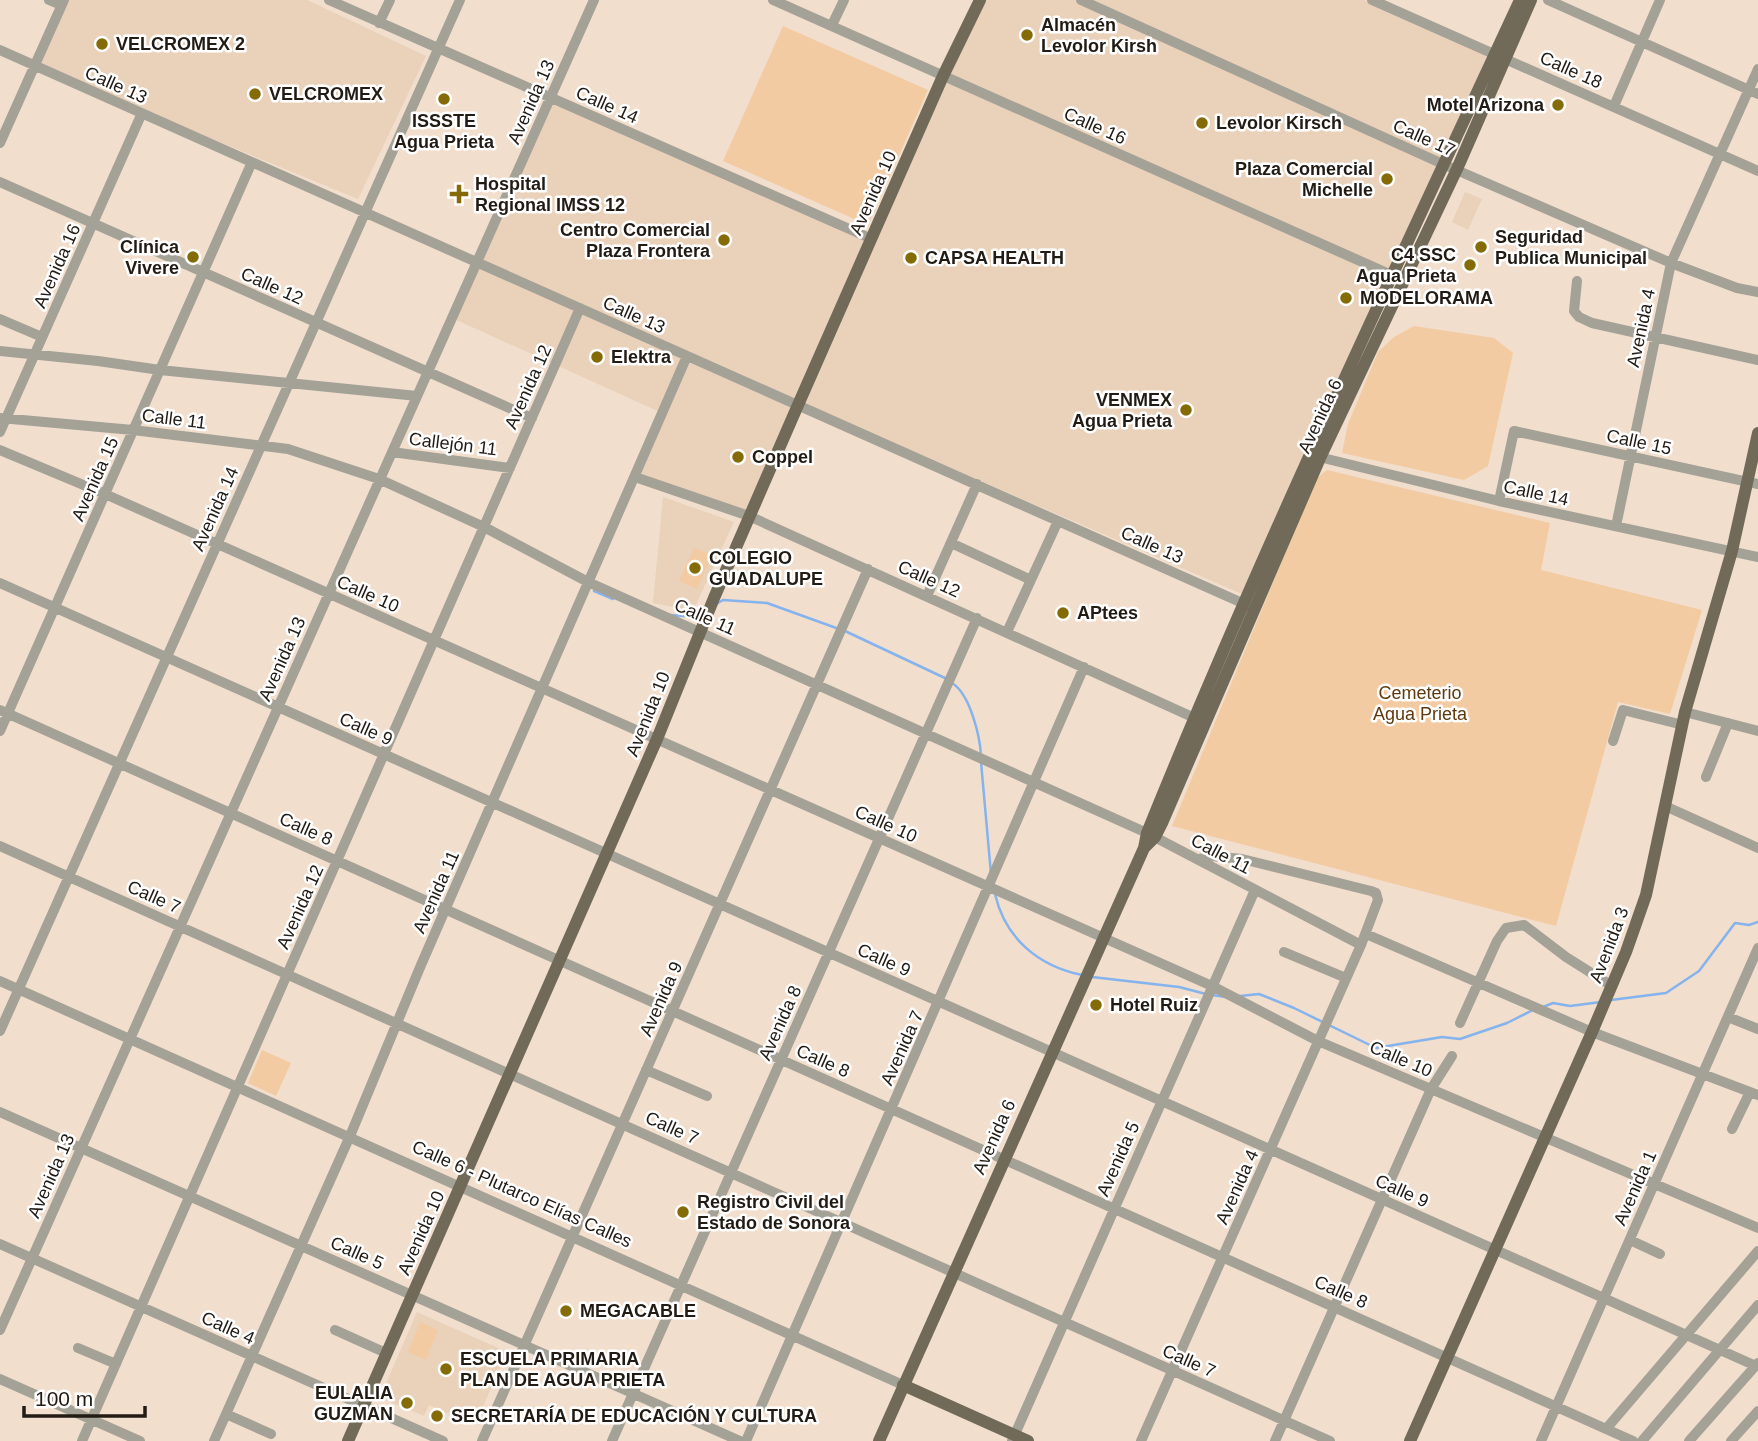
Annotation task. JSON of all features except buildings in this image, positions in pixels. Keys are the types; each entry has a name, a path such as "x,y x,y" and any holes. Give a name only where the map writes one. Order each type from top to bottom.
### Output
{"main road":[{"name":"Avenida 10","path":"348,1441 657,739 749,516 943,76 981,0"},
{"name":"Avenida 6","path":"1500,57 1520,0"},
{"name":"Avenida 6","path":"879,1441 1102,939 1206,722 1250,606 1314,456 1399,279 1500,57 1531,0"},
{"name":"Avenida 3","path":"1410,1441 1592,1032 1647,895 1684,719 1753,482 1758,433"},
{"name":"Avenida 6","path":"1151,835 1193,718 1250,606"},
{"name":"Calle 6 - Plutarco Elías Calles","path":"903,1385 1013,1438 1028,1441"}],"street":[{"path":"0,143 63,3 49,0"},
{"name":"Calle 14","path":"329,0 872,239"},
{"path":"379,23 390,0"},
{"name":"Avenida 14","path":"0,1031 460,0"},
{"name":"Avenida 13","path":"0,1330 594,0"},
{"name":"Calle 16","path":"772,0 1399,279"},
{"path":"832,25 844,0"},
{"name":"Calle 17","path":"1081,0 1671,263 1737,288 1758,292"},
{"name":"Calle 18","path":"1372,0 1758,171"},
{"path":"1548,0 1753,92"},
{"path":"1614,106 1660,0"},
{"name":"Calle 13","path":"0,50 1250,606"},
{"name":"Avenida 4","path":"1616,526 1671,263 1720,154 1753,92 1758,69"},
{"name":"Avenida 16","path":"0,432 3,418 43,337 142,113"},
{"name":"Avenida 15","path":"0,732 4,712 55,608 252,162"},
{"name":"Calle 12","path":"0,182 532,418"},
{"path":"1577,281 1574,311 1579,317 1592,323 1758,360"},
{"name":"Avenida 12","path":"82,1441 580,308"},
{"path":"0,319 43,337"},
{"path":"0,351 417,396"},
{"name":"Avenida 11","path":"214,1441 687,356"},
{"name":"Calle 11","path":"3,418 133,430 288,449 379,479 484,527 588,582 702,627 817,684 1151,835 1361,945"},
{"name":"Calle 15","path":"1499,501 1514,430 1753,482"},
{"name":"Calle 10","path":"0,450 105,494 1212,986 1432,1089 1758,1228"},
{"name":"Callejón 11","path":"391,452 510,468"},
{"name":"Calle 14","path":"1314,456 1499,501 1758,557"},
{"name":"Calle 12","path":"635,477 749,516 1206,722"},
{"path":"927,596 977,484"},
{"path":"1007,632 1058,521"},
{"path":"951,542 1031,580"},
{"name":"Avenida 9","path":"482,1441 868,569"},
{"name":"Calle 9","path":"0,583 1688,1336 1757,1364"},
{"name":"Avenida 8","path":"612,1441 976,618"},
{"name":"Avenida 7","path":"746,1441 1084,667"},
{"path":"1614,741 1623,710 1728,723 1758,731"},
{"name":"Calle 8","path":"4,712 1633,1441"},
{"path":"1706,777 1728,723"},
{"path":"1665,806 1758,848"},
{"name":"Calle 7","path":"0,846 732,1171 842,1223 1330,1441"},
{"name":"Avenida 4","path":"1142,1441 1361,945 1378,900 1376,893 1242,859 1211,856 1199,859"},
{"name":"Avenida 5","path":"1013,1438 1255,890"},
{"path":"1460,1023 1497,940 1506,928 1524,925 1566,957 1607,996"},
{"path":"1366,933 1592,1032 1754,1094 1732,1129"},
{"name":"Avenida 1","path":"1541,1441 1702,1074 1755,964 1758,948"},
{"path":"1284,952 1346,978"},
{"name":"Calle 6 - Plutarco Elías Calles","path":"0,981 903,1385"},
{"path":"1728,1017 1758,1029"},
{"path":"1275,1441 1432,1089 1452,1056"},
{"path":"646,1070 707,1097"},
{"name":"Calle 5","path":"0,1112 740,1441"},
{"path":"1630,1240 1660,1254"},
{"name":"Calle 4","path":"0,1244 443,1441"},
{"path":"1606,1429 1758,1251"},
{"path":"1642,1441 1758,1305"},
{"path":"335,1330 386,1353"},
{"path":"78,1348 116,1364"},
{"path":"1689,1441 1757,1364"},
{"path":"0,1379 140,1441"},
{"path":"1731,1441 1758,1411"},
{"path":"226,1414 271,1434"}],"shaded area":[{"name":"VELCROMEX","path":"65,0 307,0 426,56 358,199 35,66"},
{"path":"983,0 1364,0 1487,56 1242,594 805,405"},
{"path":"551,97 872,239 749,516 635,477 662,413 452,318"},
{"path":"1465,192 1482,199 1468,230 1452,222"},
{"name":"COLEGIO GUADALUPE","path":"663,497 734,522 693,611 653,603"},
{"name":"ESCUELA PRIMARIA PLAN DE AGUA PRIETA","path":"417,1312 507,1352 475,1425 429,1405 424,1416 385,1400 390,1389 385,1386"}],"green space":[{"path":"783,26 928,90 868,225 723,161"},
{"path":"1414,326 1494,338 1513,353 1488,466 1464,480 1342,453 1348,424 1378,352 1394,337"},
{"name":"Cemeterio Agua Prieta","path":"1327,470 1550,523 1541,570 1702,610 1670,714 1618,702 1556,926 1172,826 1316,479"},
{"name":"COLEGIO GUADALUPE","path":"694,548 712,555 697,589 679,581"},
{"path":"262,1050 291,1063 276,1096 248,1083"},
{"path":"420,1322 438,1330 426,1360 408,1352"}],"waterway":[{"path":"594,591 613,599"},
{"path":"718,603 723,600 767,603 839,629"},
{"path":"670,615 696,617 704,612"},
{"path":"845,631 947,679"},
{"path":"952,683 969,706 979,738 981,756"},
{"path":"981,762 991,874"},
{"path":"995,894 1007,924 1026,948 1051,965 1082,975"},
{"path":"1611,1000 1666,993 1699,971 1735,923 1749,925 1758,922"},
{"path":"1092,977 1179,987 1206,994"},
{"path":"1240,996 1259,994 1376,1048 1442,1037 1460,1039 1507,1023 1533,1010"},
{"path":"1212,995 1226,997"},
{"path":"1543,1007 1553,1003 1570,1006 1601,1002"}],"place":[{"name":"Almacén Levolor Kirsh","path":"1027,35"},
{"name":"VELCROMEX 2","path":"102,44"},
{"name":"VELCROMEX","path":"255,94"},
{"name":"ISSSTE Agua Prieta","path":"444,99"},
{"name":"Motel Arizona","path":"1558,105"},
{"name":"Levolor Kirsch","path":"1202,123"},
{"name":"Plaza Comercial Michelle","path":"1387,179"},
{"name":"Hospital Regional IMSS 12","path":"459,194"},
{"name":"Centro Comercial Plaza Frontera","path":"724,240"},
{"name":"Seguridad Publica Municipal","path":"1481,247"},
{"name":"Clínica Vivere","path":"193,257"},
{"name":"CAPSA HEALTH","path":"911,258"},
{"name":"C4 SSC Agua Prieta","path":"1470,265"},
{"name":"MODELORAMA","path":"1346,298"},
{"name":"Elektra","path":"597,357"},
{"name":"VENMEX Agua Prieta","path":"1186,410"},
{"name":"Coppel","path":"738,457"},
{"name":"COLEGIO GUADALUPE","path":"695,568"},
{"name":"APtees","path":"1063,613"},
{"name":"Hotel Ruiz","path":"1096,1005"},
{"name":"Registro Civil del Estado de Sonora","path":"683,1212"},
{"name":"MEGACABLE","path":"566,1311"},
{"name":"ESCUELA PRIMARIA PLAN DE AGUA PRIETA","path":"446,1369"},
{"name":"EULALIA GUZMAN","path":"407,1403"},
{"name":"SECRETARÍA DE EDUCACIÓN Y CULTURA","path":"437,1416"}]}
